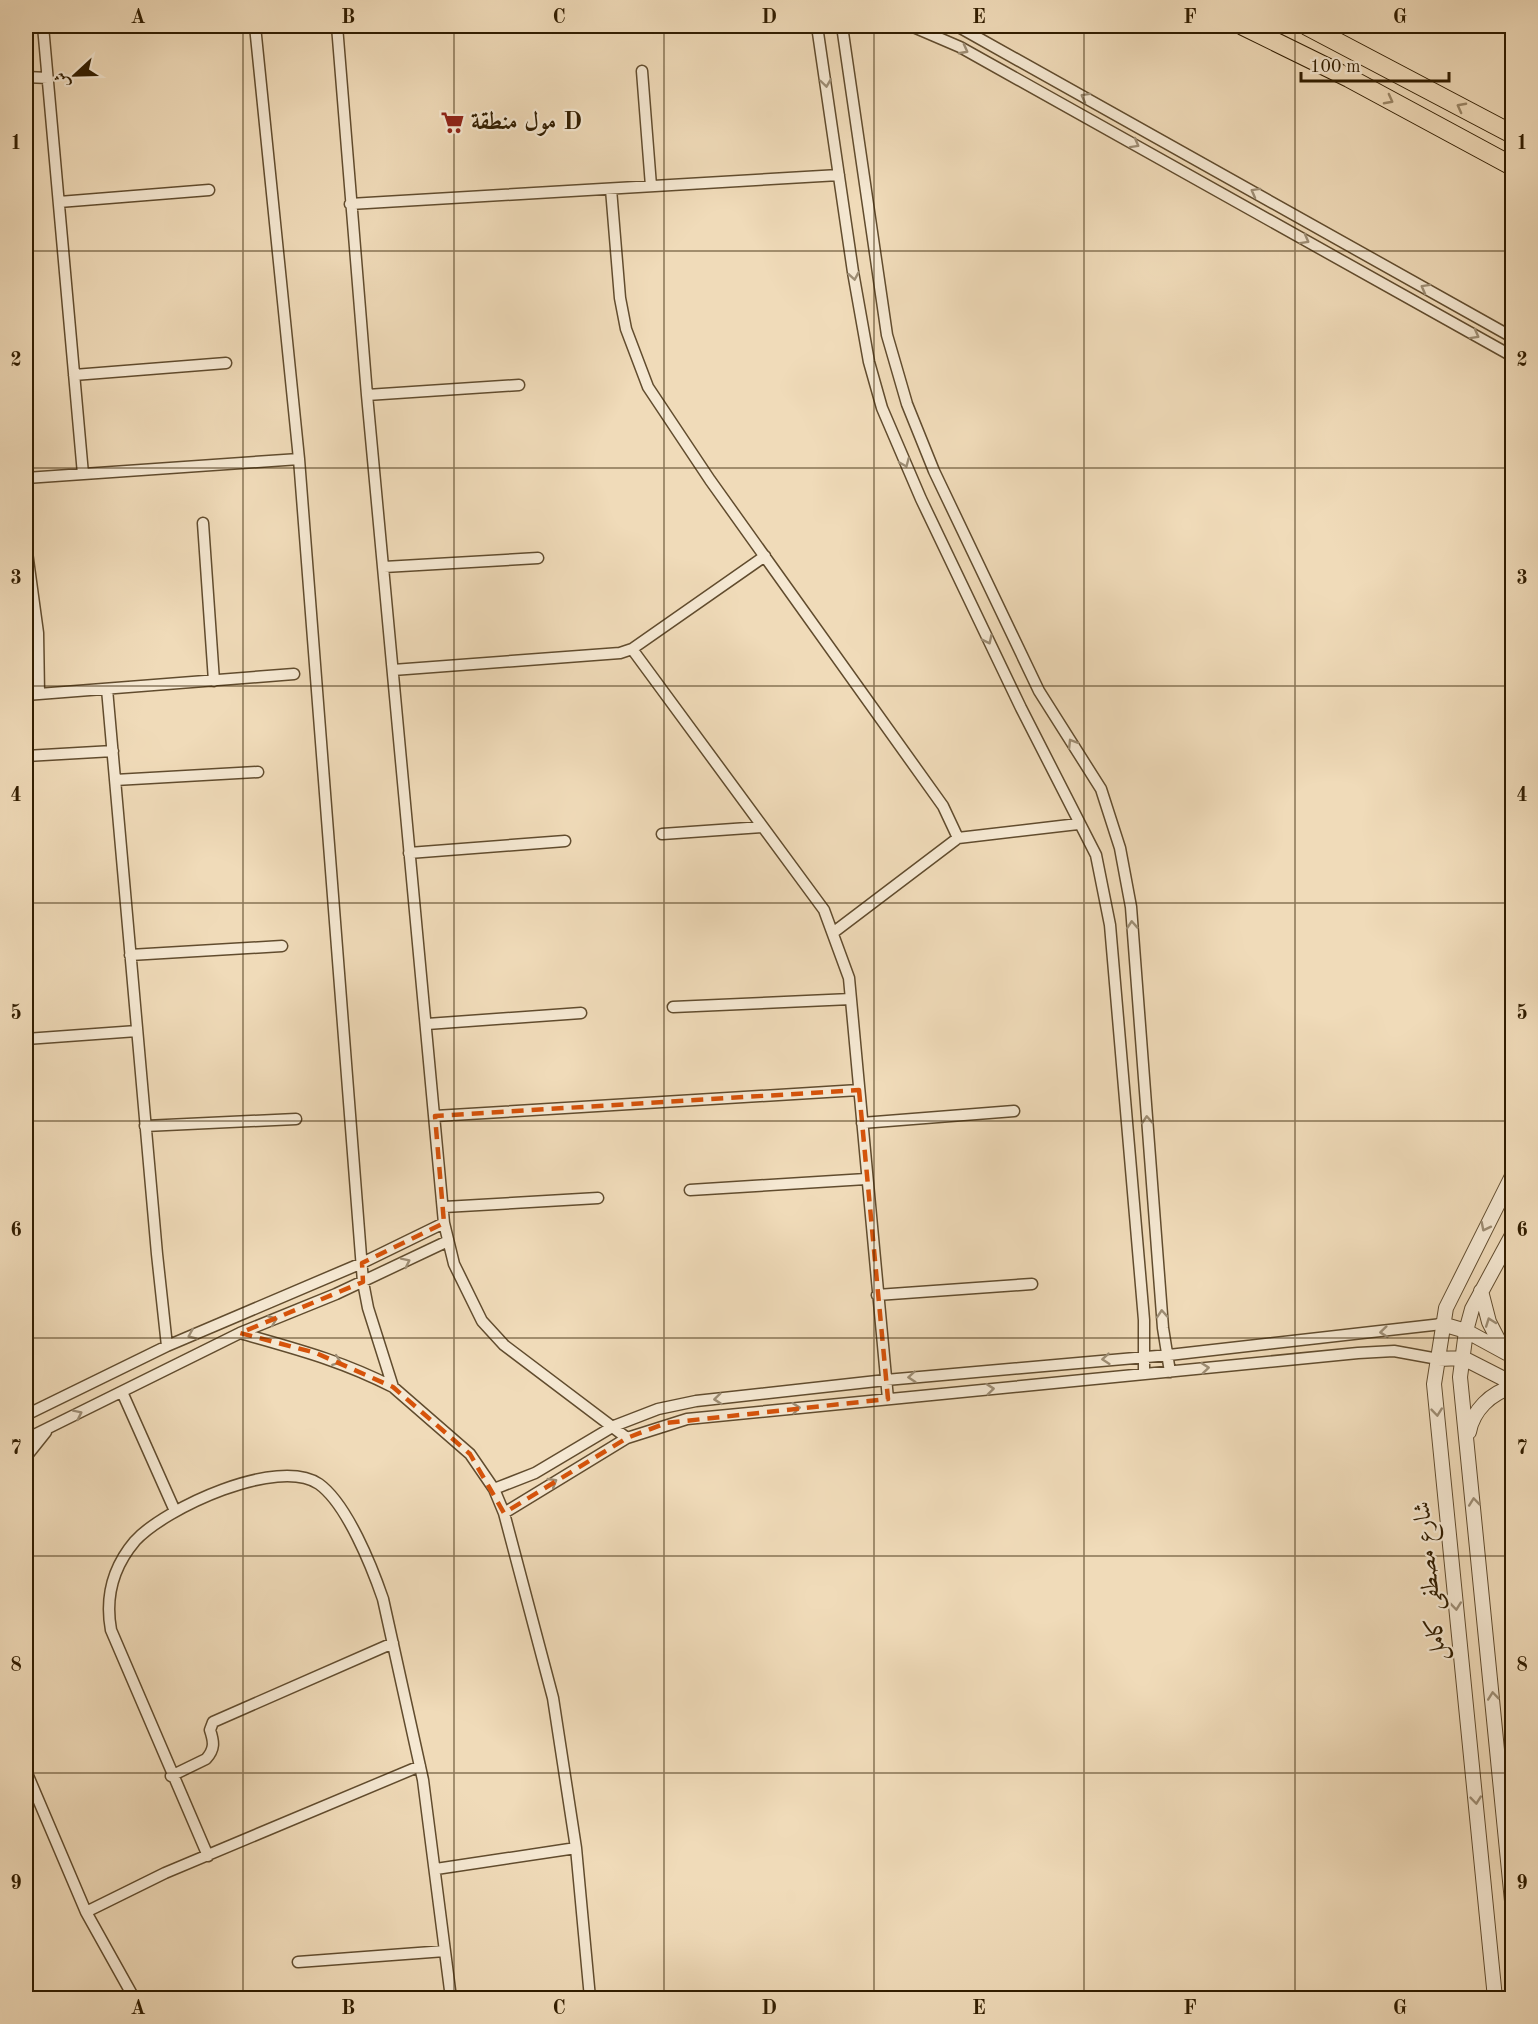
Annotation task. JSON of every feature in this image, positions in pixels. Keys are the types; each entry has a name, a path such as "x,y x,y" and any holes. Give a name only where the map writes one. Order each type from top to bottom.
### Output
{"main road":[{"path":"1243,26 1349,78 1512,166"},
{"path":"1307,26 1512,134"}],"street":[{"path":"43,26 83,474"},
{"path":"255,26 299,459 363,1282 368,1308 393,1387"},
{"path":"336,26 367,395 444,1223 454,1264 482,1321 504,1346 614,1426 627,1438"},
{"path":"818,26 860,316 882,408 925,509 1078,824 1096,855 1110,926 1144,1320 1144,1374"},
{"path":"842,26 887,335 907,404 934,471 1039,691 1101,789 1120,848 1131,908 1163,1328 1170,1372"},
{"path":"911,26 960,47 1512,356"},
{"path":"957,26 1512,337"},
{"path":"642,71 651,186"},
{"path":"26,77 48,78"},
{"path":"350,204 839,175"},
{"path":"611,189 620,298 635,358 664,414 944,807 958,838"},
{"path":"59,202 209,190"},
{"path":"74,375 226,363"},
{"path":"367,395 519,385"},
{"path":"26,478 299,459"},
{"path":"203,523 214,681"},
{"path":"26,545 38,633 39,694"},
{"path":"393,670 607,656 632,648 765,556"},
{"path":"384,567 538,558"},
{"path":"632,648 824,910 834,932 849,978 888,1399"},
{"path":"26,695 294,674"},
{"path":"107,689 167,1346"},
{"path":"26,756 113,751"},
{"path":"115,780 258,772"},
{"path":"834,932 958,838 1078,824"},
{"path":"662,834 762,827"},
{"path":"409,853 565,841"},
{"path":"130,955 282,946"},
{"path":"673,1007 851,999"},
{"path":"427,1024 581,1014"},
{"path":"26,1039 137,1031"},
{"path":"435,1116 859,1090"},
{"path":"862,1123 1014,1111"},
{"path":"146,1126 296,1119"},
{"name":"شارع مصطفى كامل","path":"1495,1998 1434,1384 1442,1324 1457,1284 1512,1176"},
{"path":"690,1190 866,1179"},
{"path":"444,1207 598,1198"},
{"path":"26,1415 167,1346 362,1263 444,1223"},
{"name":"شارع مصطفى كامل","path":"1512,1235 1481,1291 1466,1331 1460,1377 1512,1901"},
{"path":"26,1439 240,1333 363,1282 448,1241"},
{"path":"877,1295 1032,1284"},
{"path":"1481,1291 1489,1322 1508,1354"},
{"path":"494,1489 535,1473 614,1426 658,1409 696,1401 886,1380 1169,1355 1442,1324 1466,1331 1508,1354"},
{"path":"240,1333 316,1353 357,1369 393,1387 470,1454 494,1489 504,1514 553,1698 576,1848 590,1998"},
{"path":"1356,1335 1358,1353"},
{"path":"504,1514 627,1438 687,1419 1394,1351 1438,1359 1463,1358 1512,1385"},
{"path":"1468,1440 1475,1415 1483,1404 1493,1395 1512,1385"},
{"path":"122,1392 175,1511"},
{"path":"26,1457 50,1428"},
{"path":"207,1856 114,1638 108,1606 112,1582 136,1540 175,1511 237,1483 279,1477 306,1478 319,1484 340,1508 377,1580 420,1766 436,1869 451,1998"},
{"path":"171,1776 206,1759 210,1754 214,1742 210,1730 213,1722 393,1643"},
{"path":"86,1912 207,1856 420,1766"},
{"path":"26,1771 86,1912 134,1998"},
{"path":"436,1869 576,1848"},
{"path":"298,1962 445,1951"}],"highlighted area":[{"path":"859,1090 888,1399 666,1423 627,1438 504,1513 470,1454 393,1387 316,1353 240,1333 363,1282 362,1263 444,1223 435,1116"}],"place":[{"name":"مول منطقة D","path":"453,123"}]}
